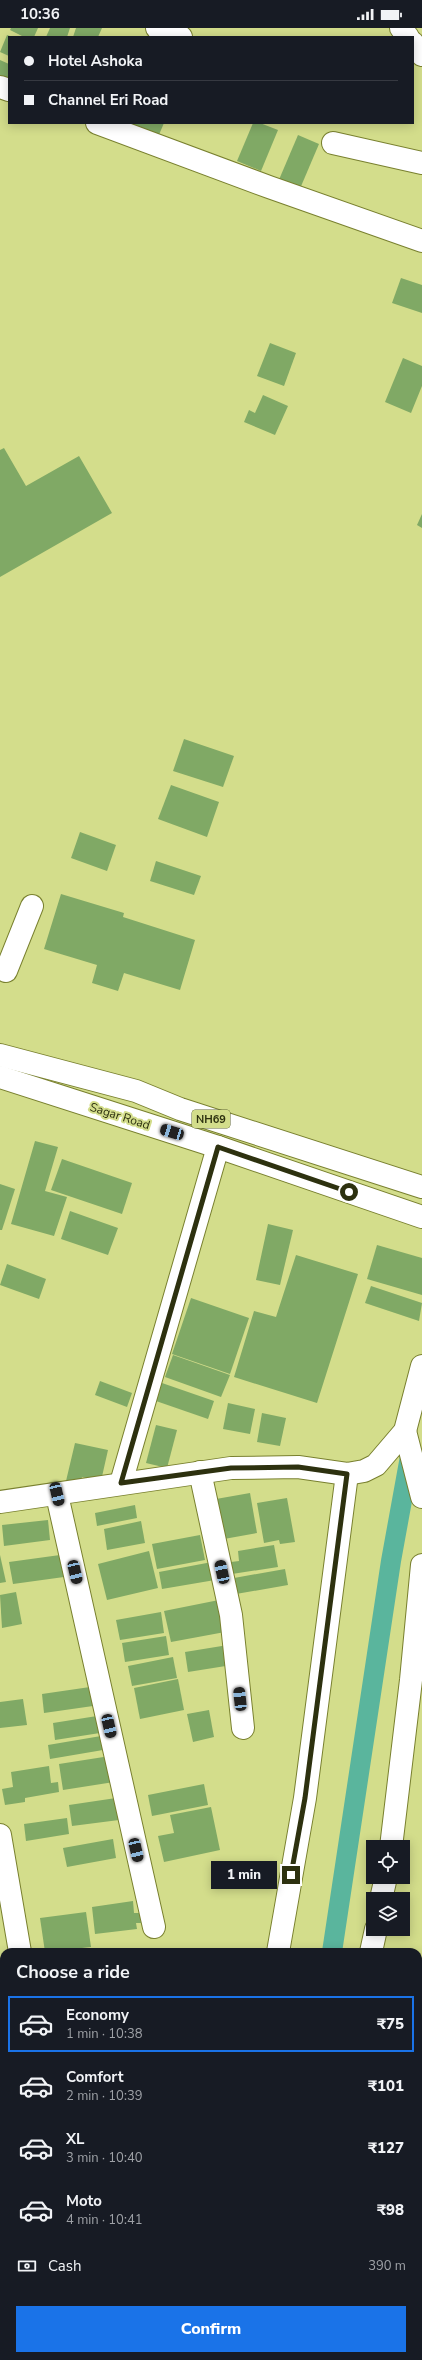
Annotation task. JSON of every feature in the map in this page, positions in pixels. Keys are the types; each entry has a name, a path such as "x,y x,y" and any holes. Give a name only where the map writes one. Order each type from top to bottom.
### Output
{"main road":[{"path":"157,28 179,36"},
{"path":"401,28 407,36"},
{"path":"414,44 422,55"},
{"path":"100,124 269,188 422,241"},
{"path":"332,143 422,164"},
{"path":"6,971 32,906"},
{"name":"NH69","path":"0,1055 136,1092 180,1109 422,1187"},
{"name":"Sagar Road","path":"1,1080 218,1147 422,1217"},
{"path":"121,1483 218,1147"},
{"path":"0,1502 231,1468 298,1467 347,1474 364,1471 376,1465 405,1431 422,1366"},
{"path":"405,1431 422,1497"},
{"path":"200,1472 231,1615 242,1728"},
{"path":"279,1948 305,1798 347,1474"},
{"path":"57,1494 154,1927"},
{"path":"392,1840 411,1680 422,1565"},
{"path":"0,1835 19,1948"},
{"path":"372,1948 374,1936"}],"building":[{"path":"11,28 38,28 34,36 22,36 10,30"},
{"path":"50,28 70,28 67,36 46,36"},
{"path":"76,28 102,28 98,36 73,36"},
{"path":"7,35 10,36 8,36 8,56 0,52"},
{"path":"0,60 8,64 8,87 0,84"},
{"path":"128,124 164,124 158,137"},
{"path":"253,124 263,124 278,130 261,171 237,161"},
{"path":"298,135 319,144 299,191 278,182"},
{"path":"401,278 422,285 422,313 392,303"},
{"path":"270,343 296,353 284,386 257,376"},
{"path":"403,358 422,366 422,386 411,413 385,402"},
{"path":"263,395 288,406 275,435 244,422 249,410 255,413"},
{"path":"4,448 26,486 79,456 112,513 0,577 0,450"},
{"path":"422,514 422,528 417,525"},
{"path":"184,739 234,756 223,787 173,771"},
{"path":"171,785 219,802 207,837 158,819"},
{"path":"80,832 116,845 107,871 71,858"},
{"path":"156,861 201,876 194,895 150,881"},
{"path":"61,894 124,913 123,917 195,940 180,990 124,973 118,991 92,983 97,965 44,949"},
{"path":"35,1141 58,1147 45,1191 67,1197 54,1236 11,1224"},
{"path":"62,1159 132,1183 122,1214 51,1190"},
{"path":"0,1184 15,1189 2,1230 0,1230"},
{"path":"70,1211 118,1228 108,1255 61,1239"},
{"path":"268,1224 293,1230 280,1285 256,1280"},
{"path":"377,1245 422,1258 422,1295 367,1279"},
{"path":"296,1255 358,1274 317,1403 234,1377 254,1311 276,1317"},
{"path":"7,1264 46,1279 39,1299 0,1285"},
{"path":"371,1286 422,1303 419,1321 365,1303"},
{"path":"191,1298 249,1318 230,1374 172,1354"},
{"path":"173,1355 230,1375 221,1397 165,1377"},
{"path":"100,1381 132,1393 127,1407 95,1395"},
{"path":"162,1383 214,1401 208,1419 156,1401"},
{"path":"228,1403 255,1409 250,1434 223,1429"},
{"path":"262,1413 286,1418 280,1446 257,1442"},
{"path":"156,1425 177,1430 167,1468 146,1463"},
{"path":"75,1443 108,1450 101,1481 82,1477 80,1484 66,1481"},
{"path":"250,1493 257,1533 224,1539 216,1499"},
{"path":"287,1498 295,1542 280,1544 279,1540 264,1543 257,1503"},
{"path":"135,1505 137,1518 97,1526 95,1513"},
{"path":"48,1520 50,1540 4,1546 2,1525"},
{"path":"141,1521 145,1543 107,1550 104,1529"},
{"path":"200,1535 205,1560 157,1569 152,1544"},
{"path":"274,1545 278,1567 232,1574 231,1562 239,1561 238,1551"},
{"path":"149,1551 158,1588 107,1600 98,1564"},
{"path":"0,1555 6,1582 0,1583"},
{"path":"60,1555 64,1577 13,1584 9,1562"},
{"path":"212,1562 215,1580 162,1589 159,1572"},
{"path":"285,1569 288,1585 236,1594 234,1578"},
{"path":"16,1592 22,1624 2,1628 0,1595"},
{"path":"219,1600 225,1632 171,1642 164,1611"},
{"path":"161,1612 164,1633 120,1640 116,1620"},
{"path":"166,1636 169,1655 125,1662 122,1643"},
{"path":"228,1645 232,1665 188,1672 185,1652"},
{"path":"173,1657 177,1678 132,1686 128,1666"},
{"path":"178,1679 184,1710 140,1719 134,1688"},
{"path":"90,1687 93,1706 44,1713 42,1694"},
{"path":"23,1699 27,1725 0,1728 0,1702"},
{"path":"209,1710 214,1737 193,1742 187,1714"},
{"path":"97,1716 100,1733 55,1740 53,1723"},
{"path":"101,1736 103,1750 50,1759 48,1745"},
{"path":"110,1756 114,1782 63,1790 59,1764"},
{"path":"49,1766 51,1783 58,1782 59,1792 25,1798 25,1802 5,1805 2,1789 13,1787 11,1772"},
{"path":"204,1784 208,1805 152,1816 148,1795"},
{"path":"116,1798 119,1820 72,1826 69,1805"},
{"path":"211,1807 220,1850 164,1862 158,1836 174,1833 170,1815"},
{"path":"67,1818 69,1834 26,1841 24,1824"},
{"path":"113,1839 116,1858 67,1867 63,1848"},
{"path":"133,1901 134,1913 140,1913 141,1923 136,1923 137,1929 95,1934 92,1907"},
{"path":"86,1912 91,1947 44,1948 40,1918"}],"waterway":[{"path":"333,1948 391,1561 411,1451"}],"route":[{"path":"291,1875 305,1798 347,1474 298,1467 231,1468 121,1483 218,1147 349,1192"}]}
